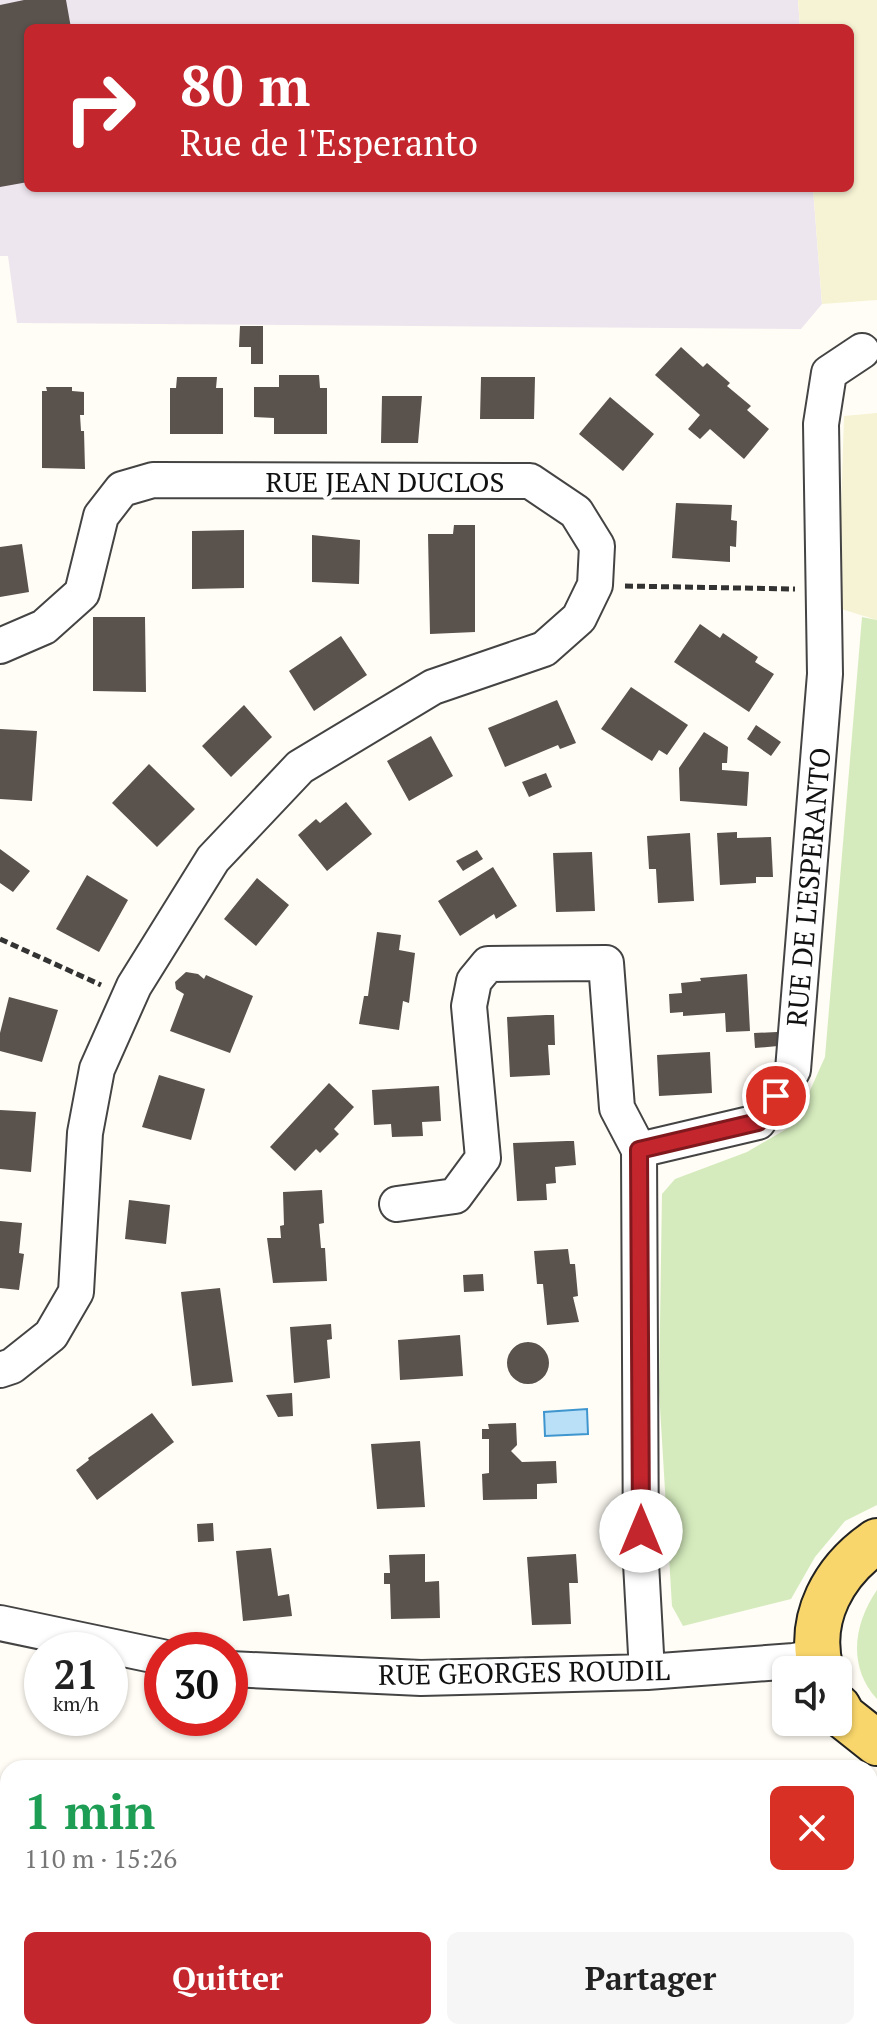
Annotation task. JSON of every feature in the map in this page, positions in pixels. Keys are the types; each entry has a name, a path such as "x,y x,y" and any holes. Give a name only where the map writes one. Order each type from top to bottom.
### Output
{"main road":[{"path":"820,1656 819,1619 832,1584 855,1556 877,1541"},
{"path":"852,1726 869,1750"}],"street":[{"name":"RUE DE L'ESPERANTO","path":"639,1150 758,1122 793,1070 825,674 821,424 829,373 862,351"},
{"name":"RUE JEAN DUCLOS","path":"0,646 44,627 82,593 101,516 122,489 153,480 530,481 576,512 597,546 595,585 579,618 544,649 433,687 300,767 213,859 128,998 97,1069 85,1133 76,1292 51,1335 12,1366 0,1370"},
{"path":"397,1204 455,1196 483,1158 469,1006 474,981 488,964 606,963 617,1108 639,1150 641,1563 647,1672"},
{"path":"0,1623 144,1653"},
{"name":"RUE GEORGES ROUDIL","path":"248,1670 421,1678 647,1672 772,1663"}],"path":[{"path":"595,585 824,589"},
{"path":"0,939 128,998"}],"shaded area":[{"path":"0,0 798,0 800,24 24,24 24,192 813,192 822,304 801,329 17,323 8,256 0,256"},
{"path":"798,0 877,0 877,300 822,304 813,192 854,192 854,24 800,24"},
{"path":"877,413 877,620 838,608 844,416"}],"green space":[{"path":"862,617 877,620 877,1505 845,1521 815,1557 791,1599 683,1626 672,1606 659,1391 662,1194 675,1179 747,1152 795,1124 825,1057"},
{"path":"877,1590 877,1699 861,1673 857,1645 863,1616"}],"water":[{"path":"587,1409 588,1434 545,1436 544,1412"}],"building":[{"path":"24,0 66,0 70,24 24,24 24,183 0,187 0,5"},
{"path":"240,326 263,326 263,364 251,364 251,347 239,347"},
{"path":"681,347 703,367 707,363 730,383 727,386 751,406 747,410 769,429 744,459 710,429 700,439 688,429 700,415 655,375"},
{"path":"279,375 319,375 320,388 327,388 327,434 274,434 274,418 254,417 254,387 279,387"},
{"path":"177,377 217,377 216,388 223,388 223,434 170,434 170,388 176,388"},
{"path":"481,377 535,377 534,419 480,419"},
{"path":"46,387 72,387 72,391 84,392 84,415 80,415 81,431 84,431 85,469 42,468 42,391 47,391"},
{"path":"382,396 422,396 418,443 381,443"},
{"path":"610,397 654,434 623,471 579,434"},
{"path":"676,503 732,505 731,520 737,521 736,547 730,546 730,562 672,558"},
{"path":"454,525 475,525 475,632 430,634 428,534 453,534"},
{"path":"244,530 244,588 192,589 192,531"},
{"path":"312,535 360,540 359,584 312,582"},
{"path":"22,544 29,592 0,597 0,547"},
{"path":"93,617 145,617 146,692 93,691"},
{"path":"700,624 720,638 723,633 758,657 755,662 774,674 749,712 674,662"},
{"path":"341,636 367,675 314,711 289,671"},
{"path":"631,687 688,725 667,755 659,750 652,761 601,729"},
{"path":"557,700 576,743 560,749 558,745 505,767 488,728"},
{"path":"244,705 272,737 231,777 202,746"},
{"path":"756,725 781,742 771,756 747,739"},
{"path":"0,729 37,731 32,801 0,799"},
{"path":"704,732 728,747 727,763 722,763 722,770 749,772 747,806 680,801 679,768"},
{"path":"431,736 453,776 409,801 387,761"},
{"path":"149,764 195,809 157,847 112,803"},
{"path":"546,773 552,787 529,797 522,782"},
{"path":"346,802 372,834 327,871 298,835 316,819 320,823"},
{"path":"737,832 737,838 771,837 773,877 756,877 756,883 720,885 717,833"},
{"path":"690,833 694,901 658,903 656,869 649,869 647,836"},
{"path":"0,849 30,871 13,892 0,883"},
{"path":"477,850 483,859 463,871 456,861"},
{"path":"592,852 595,911 556,912 553,853"},
{"path":"493,867 517,906 496,919 494,914 460,936 438,901"},
{"path":"87,875 128,900 99,952 56,929"},
{"path":"257,878 289,905 256,946 224,919"},
{"path":"377,932 401,935 399,950 415,953 409,1003 403,1001 399,1030 359,1024 364,996 368,996"},
{"path":"186,972 198,974 204,979 206,975 253,996 230,1053 170,1031 184,994 176,989 175,982"},
{"path":"747,974 750,1031 726,1032 725,1013 683,1016 683,1012 670,1013 669,994 682,993 681,983"},
{"path":"9,997 58,1010 42,1062 0,1051 0,1033"},
{"path":"554,1015 555,1045 548,1045 550,1075 510,1077 507,1017"},
{"path":"777,1032 778,1046 755,1048 754,1033"},
{"path":"710,1052 712,1093 659,1096 657,1055"},
{"path":"159,1075 205,1089 191,1140 142,1127"},
{"path":"329,1083 354,1107 334,1129 339,1134 320,1153 316,1149 295,1171 270,1147"},
{"path":"439,1086 441,1121 422,1122 423,1136 392,1137 391,1124 374,1125 372,1090"},
{"path":"0,1110 36,1112 31,1172 0,1169"},
{"path":"574,1141 576,1165 555,1167 556,1183 546,1184 547,1200 517,1201 513,1143"},
{"path":"322,1190 324,1223 319,1224 321,1248 325,1248 327,1281 273,1283 267,1238 281,1238 280,1226 284,1225 283,1192"},
{"path":"129,1200 170,1205 166,1244 125,1239"},
{"path":"0,1221 22,1223 19,1253 24,1254 19,1290 0,1288"},
{"path":"568,1249 570,1264 575,1264 578,1296 573,1297 579,1322 547,1325 543,1284 537,1284 534,1251"},
{"path":"483,1274 484,1291 464,1292 463,1275"},
{"path":"220,1288 233,1382 192,1386 181,1292"},
{"path":"331,1324 332,1339 327,1340 330,1378 294,1383 290,1327"},
{"path":"460,1335 463,1376 400,1380 398,1340"},
{"path":"528,1342 543,1348 549,1363 543,1378 528,1384 513,1378 507,1363 513,1348"},
{"path":"292,1393 293,1416 278,1417 266,1395"},
{"path":"152,1413 174,1442 97,1500 76,1470"},
{"path":"516,1423 517,1445 511,1451 522,1462 556,1461 557,1483 537,1484 537,1499 483,1500 482,1474 489,1473 489,1439 482,1439 482,1429 489,1429 488,1424"},
{"path":"420,1441 425,1507 377,1509 371,1444"},
{"path":"213,1523 214,1541 198,1542 197,1524"},
{"path":"271,1548 278,1596 289,1594 292,1616 243,1621 236,1551"},
{"path":"425,1554 425,1582 439,1581 440,1618 391,1619 390,1584 384,1584 384,1573 390,1573 389,1555"},
{"path":"576,1554 578,1583 569,1583 571,1624 532,1625 527,1557"}],"route":[{"path":"641,1531 639,1150 758,1122 776,1096"}]}
